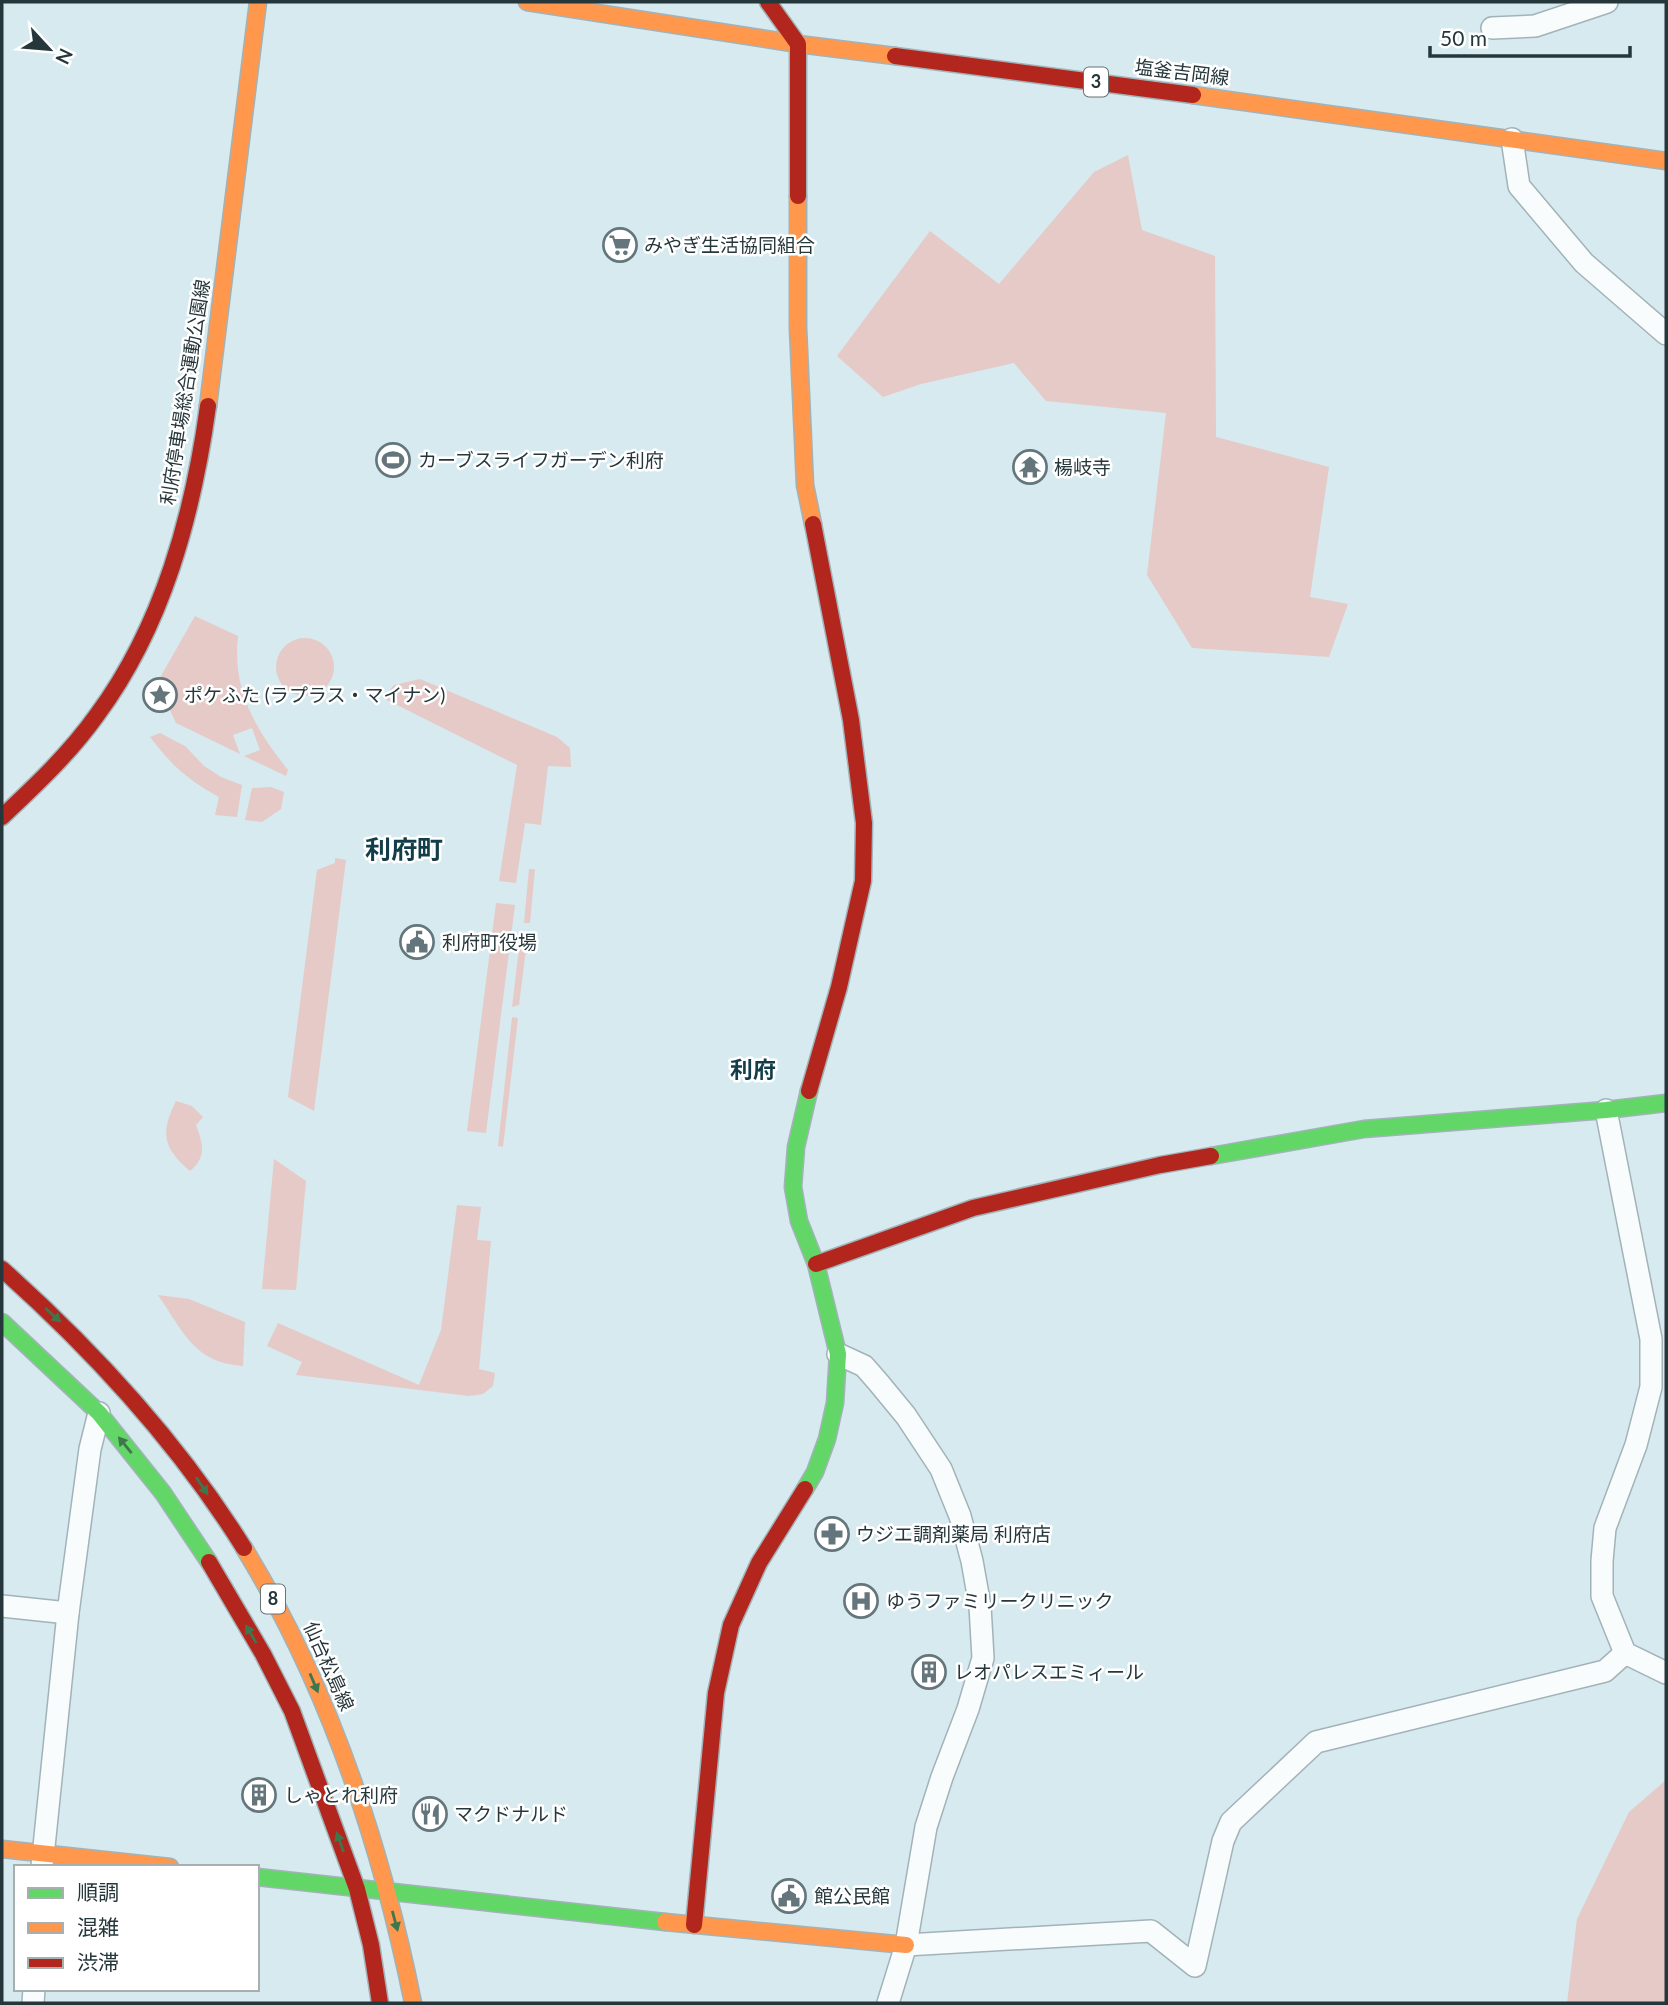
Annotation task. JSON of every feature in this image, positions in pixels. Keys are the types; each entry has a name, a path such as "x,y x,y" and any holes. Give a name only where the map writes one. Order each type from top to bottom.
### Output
{"main road":[{"name":"利府停車場総合運動公園線","path":"2,817 45,776 88,728 121,680 149,624 175,557 197,472 236,194 258,2"},
{"name":"塩釜吉岡線","path":"527,2 798,44 1250,102 1666,161"},
{"path":"694,1925 716,1693 731,1625 758,1563 815,1472 827,1439 835,1403 838,1354 816,1264 799,1221 793,1187 796,1147 805,1105 839,987 863,881 864,823 851,720 806,485 798,328 798,44 768,2"},
{"path":"816,1264 973,1208 1160,1166 1364,1129 1666,1103"},
{"name":"仙台松島線","path":"2,1269 63,1324 136,1402 190,1469 244,1548 295,1637 345,1756 387,1891 413,2003"},
{"name":"8","path":"2,1322 99,1413 163,1493 218,1576 263,1654 292,1711 357,1889 371,1945 380,2003"},
{"path":"2,1849 42,1859 138,1865"},
{"path":"259,1877 694,1925 906,1945"}],"street":[{"path":"1492,28 1535,26 1607,2"},
{"path":"1512,139 1518,186 1584,262 1666,334"},
{"path":"1606,1110 1651,1339 1651,1387 1636,1445 1605,1528 1602,1596 1625,1653 1666,1673"},
{"path":"838,1354 864,1366 906,1416 941,1469 963,1527 980,1606 983,1658 926,1827 906,1945 888,2003"},
{"path":"42,1859 68,1613 90,1449 99,1413"},
{"path":"2,1606 68,1613"},
{"path":"906,1945 1151,1931 1195,1966 1223,1841 1231,1822 1316,1742 1605,1671 1625,1653"}],"shaded area":[{"path":"1128,155 1142,230 1215,256 1216,437 1329,467 1310,597 1348,604 1329,657 1192,648 1147,575 1166,413 1046,401 1014,363 921,384 883,397 837,356 930,231 999,284 1094,172"},
{"path":"195,616 238,636 237,656 242,691 256,724 288,770 286,776 244,756 260,750 252,728 233,735 240,754 176,723 157,683"},
{"path":"299,638 311,638 326,646 334,661 334,673 326,688 311,696 299,696 284,688 276,673 276,661 284,646"},
{"path":"420,679 557,737 570,748 571,767 548,766 541,825 525,823 516,883 499,881 517,765 383,698 394,685"},
{"path":"160,733 185,746 204,766 221,777 242,785 237,817 215,815 219,797 189,778 165,756 150,737"},
{"path":"271,787 284,792 281,809 262,822 245,820 252,788"},
{"path":"335,858 346,860 314,1111 288,1097 317,870 335,863"},
{"path":"529,869 535,869 530,923 524,923"},
{"path":"496,903 515,905 486,1133 467,1131"},
{"path":"521,932 528,933 519,1005 512,1007"},
{"path":"512,1017 518,1018 503,1147 498,1146"},
{"path":"176,1101 192,1106 203,1117 196,1125 202,1144 201,1155 190,1171 174,1155 167,1139 168,1122"},
{"path":"274,1159 306,1181 296,1290 262,1289"},
{"path":"457,1205 481,1207 477,1240 491,1241 479,1369 495,1373 493,1386 483,1394 469,1396 296,1375 302,1362 267,1346 278,1323 419,1385 441,1330"},
{"path":"158,1295 189,1299 245,1322 243,1366 226,1364 201,1352 183,1332"},
{"path":"1666,1780 1666,2003 1567,2003 1577,1919 1629,1812"}],"traffic: fast":[{"path":"805,1489 815,1472 827,1439 835,1403 838,1354 816,1264 799,1221 793,1187 796,1147 809,1091"},
{"path":"1211,1156 1364,1129 1666,1103"},
{"path":"2,1322 99,1413 163,1493 209,1562"},
{"path":"259,1877 665,1922"}],"traffic: slow":[{"path":"208,406 258,2"},
{"path":"527,2 798,44 895,56"},
{"path":"1193,95 1666,161"},
{"path":"798,196 798,328 805,485 813,524"},
{"path":"244,1548 302,1655 348,1768 385,1884 413,2003"},
{"path":"2,1849 151,1865"},
{"path":"665,1922 906,1945"}],"traffic: jam":[{"path":"768,2 798,44 798,196"},
{"path":"895,56 1193,95"},
{"path":"2,817 87,729 120,681 140,644 172,568 184,528 208,406"},
{"path":"809,1091 839,987 863,881 864,823 851,720 813,524"},
{"path":"816,1264 973,1208 1211,1156"},
{"path":"2,1269 70,1333 133,1400 191,1471 244,1548"},
{"path":"694,1925 716,1693 731,1625 759,1563 805,1489"},
{"path":"209,1562 263,1654 292,1711 357,1889 371,1945 380,2003"}],"place":[{"name":"みやぎ生活協同組合","path":"620,245"},
{"name":"カーブスライフガーデン利府","path":"393,460"},
{"name":"楊岐寺","path":"1030,467"},
{"name":"ポケふた (ラプラス・マイナン)","path":"160,695"},
{"name":"利府町役場","path":"417,942"},
{"name":"ウジエ調剤薬局 利府店","path":"832,1534"},
{"name":"ゆうファミリークリニック","path":"861,1601"},
{"name":"レオパレスエミィール","path":"929,1672"},
{"name":"しゃとれ利府","path":"259,1795"},
{"name":"マクドナルド","path":"430,1814"},
{"name":"館公民館","path":"789,1896"}],"district":[{"name":"利府町","path":"404,850"},
{"name":"利府","path":"753,1070"}]}
